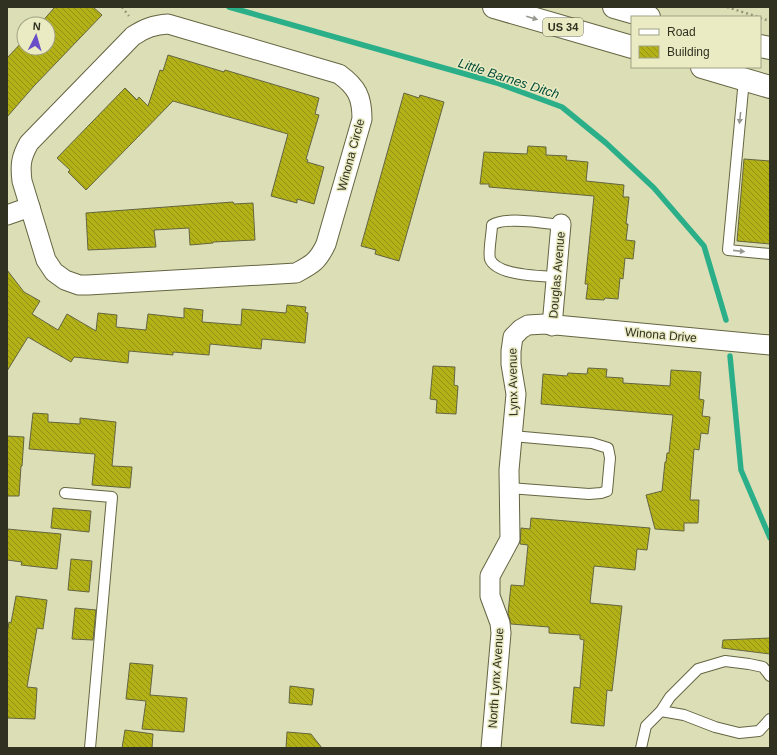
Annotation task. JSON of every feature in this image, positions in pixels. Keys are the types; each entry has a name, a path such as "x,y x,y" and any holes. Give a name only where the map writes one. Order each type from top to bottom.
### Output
{"highway":[{"name":"US 34","path":"494,7 631,47"},
{"path":"614,7 646,16"},
{"path":"706,68 770,87"}],"street":[{"name":"Winona Circle","path":"168,24 339,74 350,82 359,95 362,108 362,119 326,244 320,256 311,265 296,273 79,285 65,280 54,272 46,260 30,207 20,168 23,154 29,143 134,36 140,31 153,25 168,24"},
{"path":"7,215 30,207"},
{"name":"Douglas Avenue","path":"552,326 561,224"},
{"name":"Lynx Avenue","path":"509,479 516,394 511,364 513,337 521,329 528,325 545,324 552,326"},
{"name":"Winona Drive","path":"552,326 770,345"},
{"name":"North Lynx Avenue","path":"491,748 501,634 500,623 490,596 490,576 510,539 509,479"}],"lane":[{"path":"744,79 728,250 770,254"},
{"path":"557,278 507,272 493,265 490,258 492,225 497,222 507,221 561,224"},
{"path":"509,479 589,494 602,493 608,490 610,458 608,448 592,442 512,436"},
{"path":"65,492 112,497 90,748"},
{"path":"641,748 646,726 661,711 670,697 698,669 724,661 763,667 770,676"},
{"path":"661,711 684,715 715,727 739,733 759,731 770,719"}],"path":[{"path":"727,7 756,16"}],"building":[{"path":"55,7 93,7 102,15 34,86 7,117 7,58 16,48 16,56 56,56 56,16 47,16"},
{"path":"168,55 319,98 315,114 319,115 306,159 308,160 307,162 324,167 314,204 297,199 297,203 271,196 288,134 173,101 86,190 68,172 70,170 57,158 125,88 137,100 139,97 148,106 160,70 163,71"},
{"path":"404,93 419,98 420,95 444,102 399,261 375,254 376,250 361,246"},
{"path":"528,146 546,147 546,155 567,156 566,160 588,162 586,181 624,185 623,197 629,197 626,240 635,241 633,259 625,258 623,279 620,278 618,299 586,299 588,284 585,284 594,196 489,187 489,184 480,184 484,152 527,154"},
{"path":"744,159 770,161 770,244 737,241"},
{"path":"233,202 234,204 253,203 255,240 213,242 190,245 189,228 154,230 156,247 88,250 86,213"},
{"path":"7,270 24,292 40,301 32,314 58,330 67,314 96,331 98,313 117,315 116,327 146,330 148,314 184,318 184,308 203,310 202,322 241,325 242,309 286,313 287,305 306,307 305,312 308,313 305,343 262,339 261,349 210,344 209,355 173,352 173,355 129,351 128,363 74,357 71,362 28,337 7,371"},
{"path":"433,366 455,367 454,385 458,386 456,414 436,413 437,400 430,399"},
{"path":"588,368 607,369 606,377 623,378 623,383 670,386 671,370 701,372 699,399 704,400 702,416 710,417 708,434 701,433 699,450 694,449 690,500 699,500 698,523 684,523 684,531 655,529 646,495 662,491 665,462 667,453 669,453 673,415 541,404 543,374 567,376 568,373 587,374"},
{"path":"33,413 48,414 48,422 80,424 80,418 116,422 112,466 132,467 130,488 92,485 95,454 29,449"},
{"path":"7,436 24,437 19,496 7,496"},
{"path":"53,508 91,511 89,532 51,528"},
{"path":"531,518 650,528 647,550 637,549 635,570 594,566 590,603 622,606 612,691 607,690 604,726 571,723 574,687 580,688 584,640 580,639 580,635 549,633 549,627 511,624 508,613 511,585 524,586 528,545 520,544 521,528 530,529"},
{"path":"7,529 61,534 57,569 21,565 22,562 7,560"},
{"path":"71,559 92,561 89,592 68,590"},
{"path":"16,596 47,600 43,629 37,628 27,687 37,688 35,719 7,718 7,634 9,622 11,623"},
{"path":"75,608 96,610 93,640 72,639"},
{"path":"770,638 770,654 722,648 723,640"},
{"path":"130,663 153,665 150,695 187,698 184,732 142,729 146,701 126,699"},
{"path":"290,686 314,689 312,705 289,703"},
{"path":"125,730 153,734 152,748 122,748"},
{"path":"287,732 311,734 322,748 286,748"}],"waterway":[{"name":"Little Barnes Ditch","path":"229,7 497,83 562,107 606,143 654,188 704,246 726,320"},
{"name":"Little Barnes Ditch","path":"730,356 741,470 770,538"}]}
